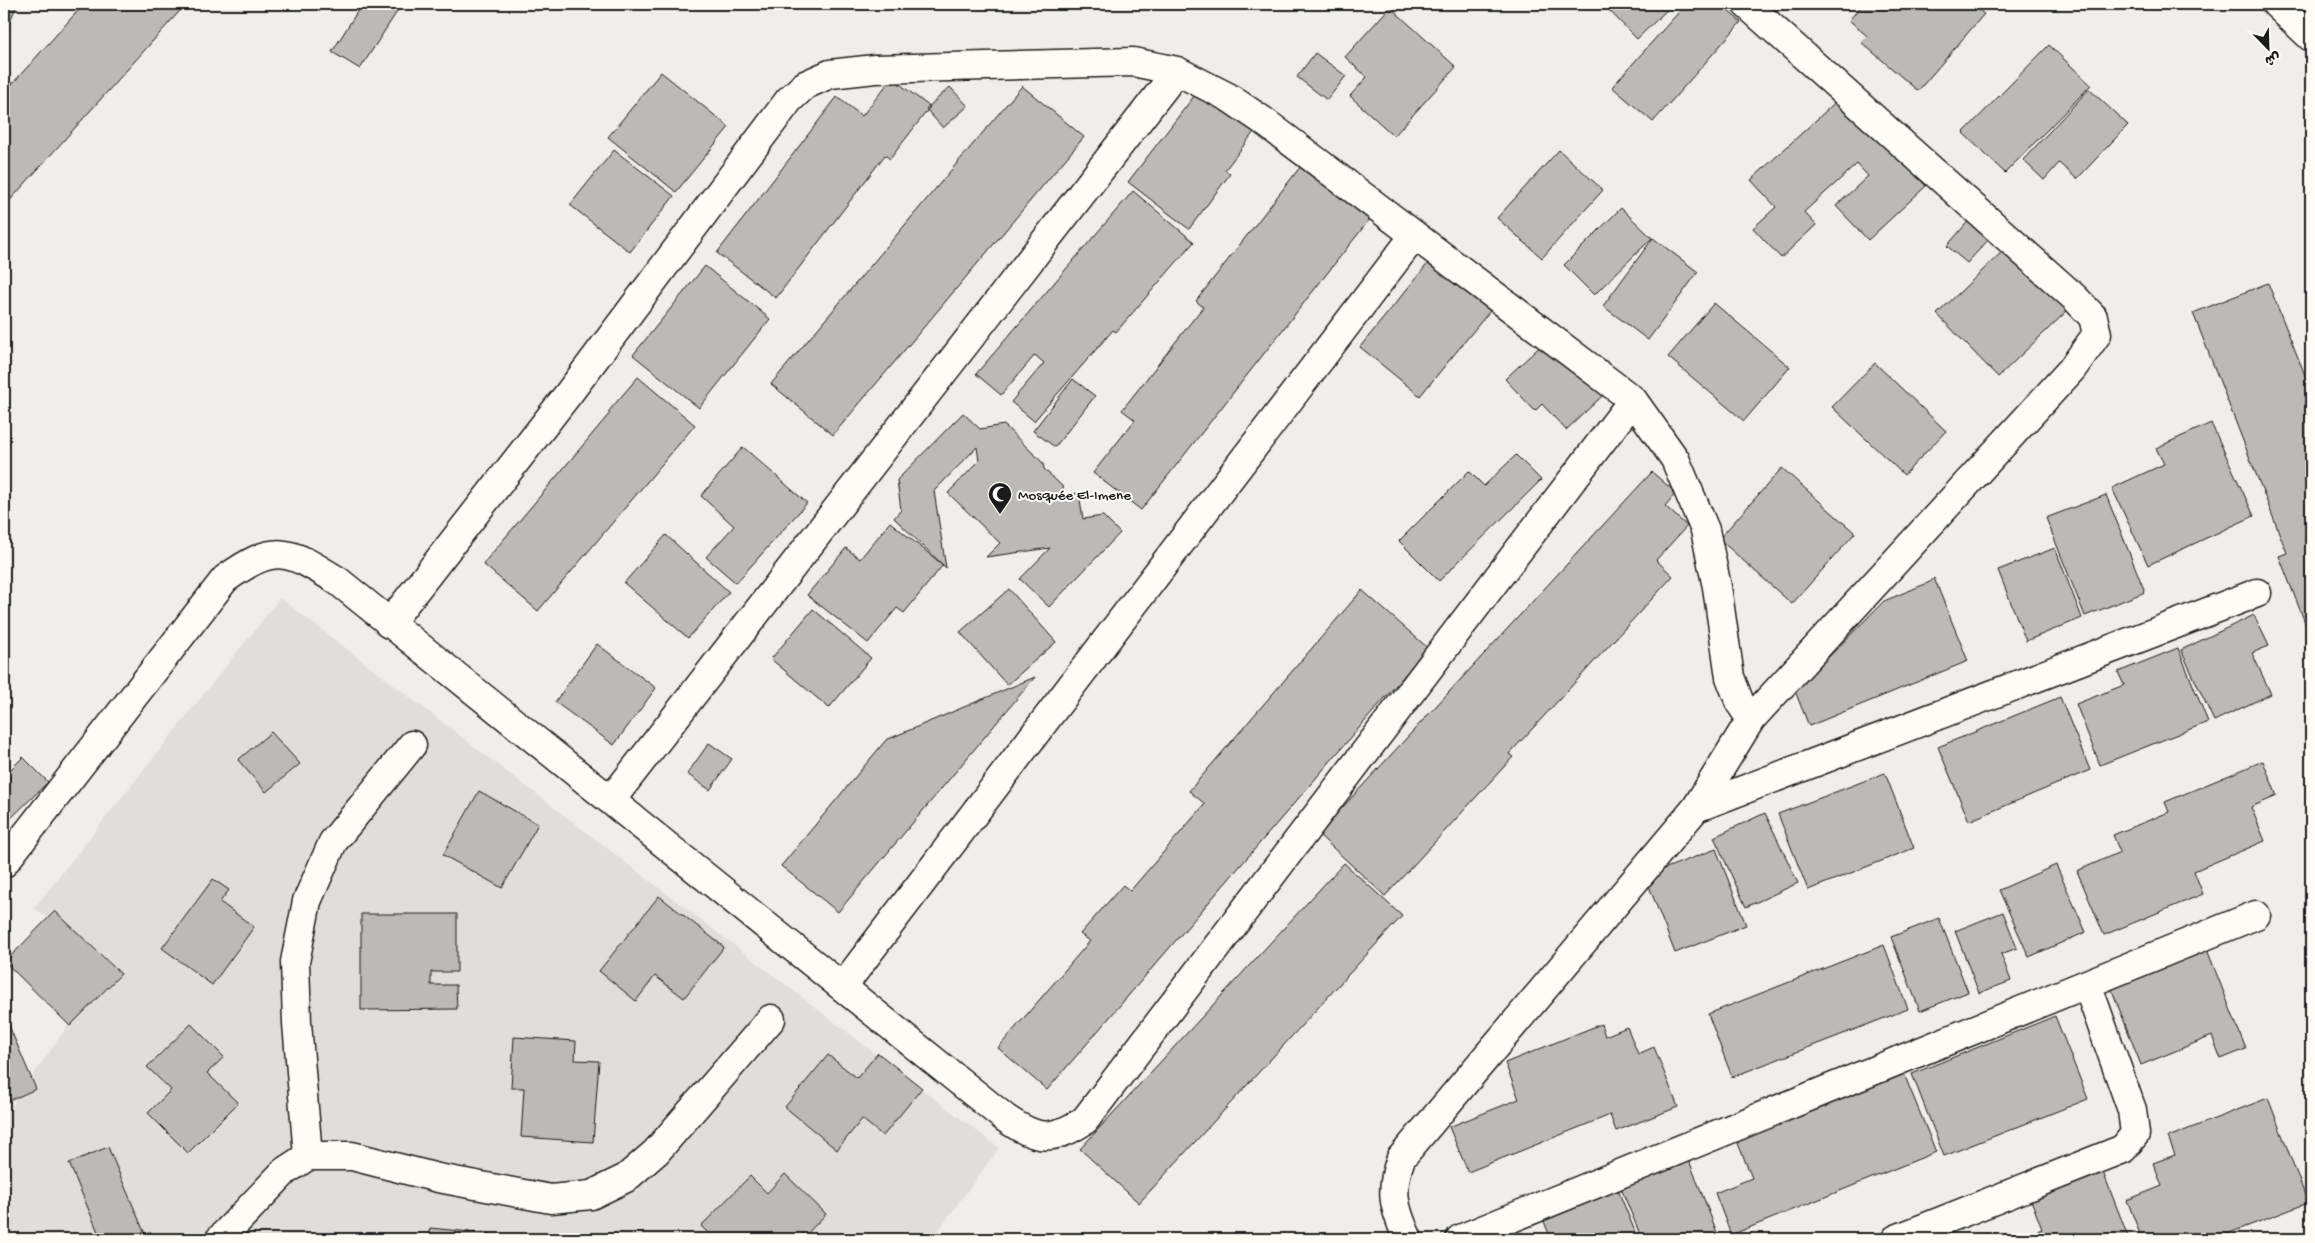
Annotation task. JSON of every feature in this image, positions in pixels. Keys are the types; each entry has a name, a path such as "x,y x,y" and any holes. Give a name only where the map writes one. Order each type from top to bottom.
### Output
{"street":[{"path":"1408,1239 1398,1218 1393,1198 1394,1178 1401,1158 1696,808 1751,719 2072,369 2097,334 2093,317 2075,298 1746,4"},
{"path":"2276,4 2311,37"},
{"path":"388,624 569,394 790,100 805,85 830,74 875,69 1133,62 1177,71 1228,97 1633,400 1675,459 1705,530 1717,587 1730,677 1740,703 1751,719"},
{"path":"611,800 1177,71"},
{"path":"843,986 1414,236"},
{"path":"4,863 226,579 248,562 263,556 281,555 300,558 338,581 388,624 611,800 1005,1118 1027,1133 1047,1136 1070,1130 1085,1120 1633,400"},
{"path":"1696,808 2257,593"},
{"path":"308,1156 298,1042 296,962 308,901 333,842 412,745"},
{"path":"1460,1239 2256,915"},
{"path":"1896,1239 2124,1149 2135,1134 2132,1110 2087,984"},
{"path":"220,1239 285,1171 308,1156 352,1156 438,1178 550,1199 591,1195 626,1178 656,1152 771,1019"}],"shaded area":[{"path":"280,598 999,1148 932,1239 4,1239 4,1116 112,963 34,908"}],"building":[{"path":"4,4 17,4 7,29 4,28"},
{"path":"84,4 186,4 4,207 4,93"},
{"path":"362,4 402,4 360,69 332,52"},
{"path":"1603,4 1673,4 1637,39"},
{"path":"1686,4 1720,4 1741,22 1653,122 1612,87"},
{"path":"1863,4 1971,4 1984,14 1918,91 1861,42 1867,36 1849,20"},
{"path":"1390,7 1456,67 1394,136 1350,96 1367,77 1345,57"},
{"path":"2049,45 2091,85 2005,173 1963,133"},
{"path":"1315,53 1346,76 1327,100 1297,77"},
{"path":"661,72 729,127 676,192 608,137"},
{"path":"892,78 930,107 890,159 885,155 776,298 717,253 837,97 862,116"},
{"path":"1208,78 1263,120 1225,170 1230,174 1189,229 1128,182"},
{"path":"1022,86 1084,137 833,435 771,384"},
{"path":"950,87 968,106 943,128 926,109"},
{"path":"2089,89 2128,125 2077,179 2059,163 2044,180 2023,160"},
{"path":"1842,96 1926,186 1868,240 1836,206 1868,176 1857,164 1804,212 1816,225 1781,258 1753,228 1776,207 1751,180"},
{"path":"1315,148 1384,201 1141,510 1093,473 1135,420 1122,410 1203,307 1196,301"},
{"path":"614,150 674,196 630,252 570,205"},
{"path":"1559,150 1603,190 1542,258 1497,218"},
{"path":"1133,191 1194,242 1116,332 1113,330 1034,421 1011,402 1044,363 1035,355 1001,395 976,374"},
{"path":"1621,208 1652,238 1594,295 1564,265"},
{"path":"1971,218 1991,237 1967,263 1947,246"},
{"path":"1653,238 1698,272 1648,340 1603,306"},
{"path":"1442,246 1503,295 1420,396 1360,347"},
{"path":"2006,248 2067,311 1998,377 1937,314"},
{"path":"705,266 770,319 699,408 633,355"},
{"path":"2268,283 2305,375 2311,373 2311,638 2279,556 2287,553 2193,313"},
{"path":"1714,303 1790,367 1744,421 1668,357"},
{"path":"1561,327 1614,385 1566,430 1542,404 1535,411 1505,379"},
{"path":"1875,363 1946,431 1904,475 1832,407"},
{"path":"638,377 695,425 538,611 483,564"},
{"path":"1073,379 1095,396 1055,447 1033,431"},
{"path":"963,413 980,429 1004,425 1043,463 1044,469 1063,487 1064,495 1079,493 1083,519 1103,516 1120,533 1049,607 1020,579 1050,548 986,557 1000,543 948,493 979,461 977,447 934,491 946,568 894,518 901,510 897,480"},
{"path":"2211,423 2254,516 2148,565 2112,488 2164,464 2156,448"},
{"path":"743,447 807,503 736,583 706,557 734,526 701,496"},
{"path":"1516,455 1541,480 1439,581 1399,541 1469,471 1484,486"},
{"path":"1782,468 1855,533 1792,604 1719,539"},
{"path":"1652,472 1676,493 1665,506 1687,526 1656,560 1673,576 1509,754 1513,757 1385,896 1318,834"},
{"path":"2106,495 2145,592 2085,616 2046,518"},
{"path":"890,522 943,565 904,613 897,608 868,643 807,595 846,548 860,559"},
{"path":"666,535 729,592 688,638 624,583"},
{"path":"2055,548 2082,618 2026,641 1998,570"},
{"path":"1934,578 1968,661 1809,726 1795,691 1884,601 1930,582"},
{"path":"1009,589 1056,642 1007,685 960,632"},
{"path":"1362,590 1428,648 1047,1090 998,1048 1090,941 1080,934 1123,885 1130,891 1205,804 1189,791"},
{"path":"813,609 871,658 829,708 771,659"},
{"path":"2254,615 2269,646 2252,653 2271,694 2214,721 2181,650"},
{"path":"597,644 656,688 614,745 555,702"},
{"path":"2178,648 2208,722 2100,765 2076,704 2124,685 2118,672"},
{"path":"1035,677 838,912 781,866 886,740"},
{"path":"2060,697 2090,770 1969,821 1938,747"},
{"path":"271,732 300,764 266,792 238,760"},
{"path":"709,743 732,759 710,790 687,774"},
{"path":"23,757 48,782 4,825 4,776"},
{"path":"2263,761 2277,796 2251,807 2265,841 2194,871 2203,894 2104,935 2077,871 2120,852 2113,835 2169,812 2165,802"},
{"path":"1885,773 1914,848 1808,890 1778,814"},
{"path":"479,791 538,824 502,888 443,855"},
{"path":"1765,813 1798,883 1746,907 1714,837"},
{"path":"1716,849 1746,925 1675,953 1645,876"},
{"path":"1344,863 1402,916 1139,1203 1080,1149"},
{"path":"2056,865 2086,932 2029,957 1999,890"},
{"path":"213,879 229,890 220,902 254,927 212,985 162,948"},
{"path":"659,896 724,947 684,998 655,976 636,1001 599,971"},
{"path":"55,911 121,974 70,1026 5,962"},
{"path":"2003,912 2017,948 2001,954 2011,981 1979,993 1955,931"},
{"path":"361,914 457,914 457,972 431,972 431,985 456,985 457,1009 361,1010"},
{"path":"1939,918 1968,992 1920,1011 1891,937"},
{"path":"1884,945 1908,1009 1732,1077 1708,1014"},
{"path":"2206,947 2246,1049 2221,1059 2212,1036 2141,1065 2110,985"},
{"path":"4,1014 36,1089 4,1103"},
{"path":"2055,1016 2088,1099 1944,1156 1912,1074"},
{"path":"191,1024 224,1057 207,1073 238,1103 188,1153 148,1113 171,1090 147,1067"},
{"path":"1601,1024 1605,1036 1627,1027 1638,1054 1654,1047 1678,1107 1616,1131 1610,1115 1468,1172 1449,1127 1519,1099 1505,1063"},
{"path":"514,1037 576,1041 575,1060 599,1061 593,1142 521,1137 524,1088 511,1088"},
{"path":"878,1053 922,1088 883,1136 862,1119 837,1150 785,1107 828,1055 857,1078"},
{"path":"1904,1074 1936,1152 1731,1235 1715,1193 1752,1178 1737,1141"},
{"path":"2268,1098 2308,1203 2214,1239 2142,1239 2127,1200 2162,1186 2153,1163 2175,1155 2168,1137"},
{"path":"108,1147 145,1234 132,1239 101,1239 69,1163"},
{"path":"1688,1158 1718,1235 1707,1239 1642,1239 1620,1186"},
{"path":"2103,1172 2129,1239 2016,1239 2042,1229 2031,1200"},
{"path":"785,1174 826,1214 802,1239 780,1239 776,1236 773,1239 714,1239 701,1226 750,1176 767,1193"},
{"path":"1618,1190 1638,1239 1551,1239 1543,1219"},
{"path":"430,1228 491,1234 491,1239 428,1239"}],"place":[{"name":"Mosquée El-Imene","path":"1000,515"}]}
